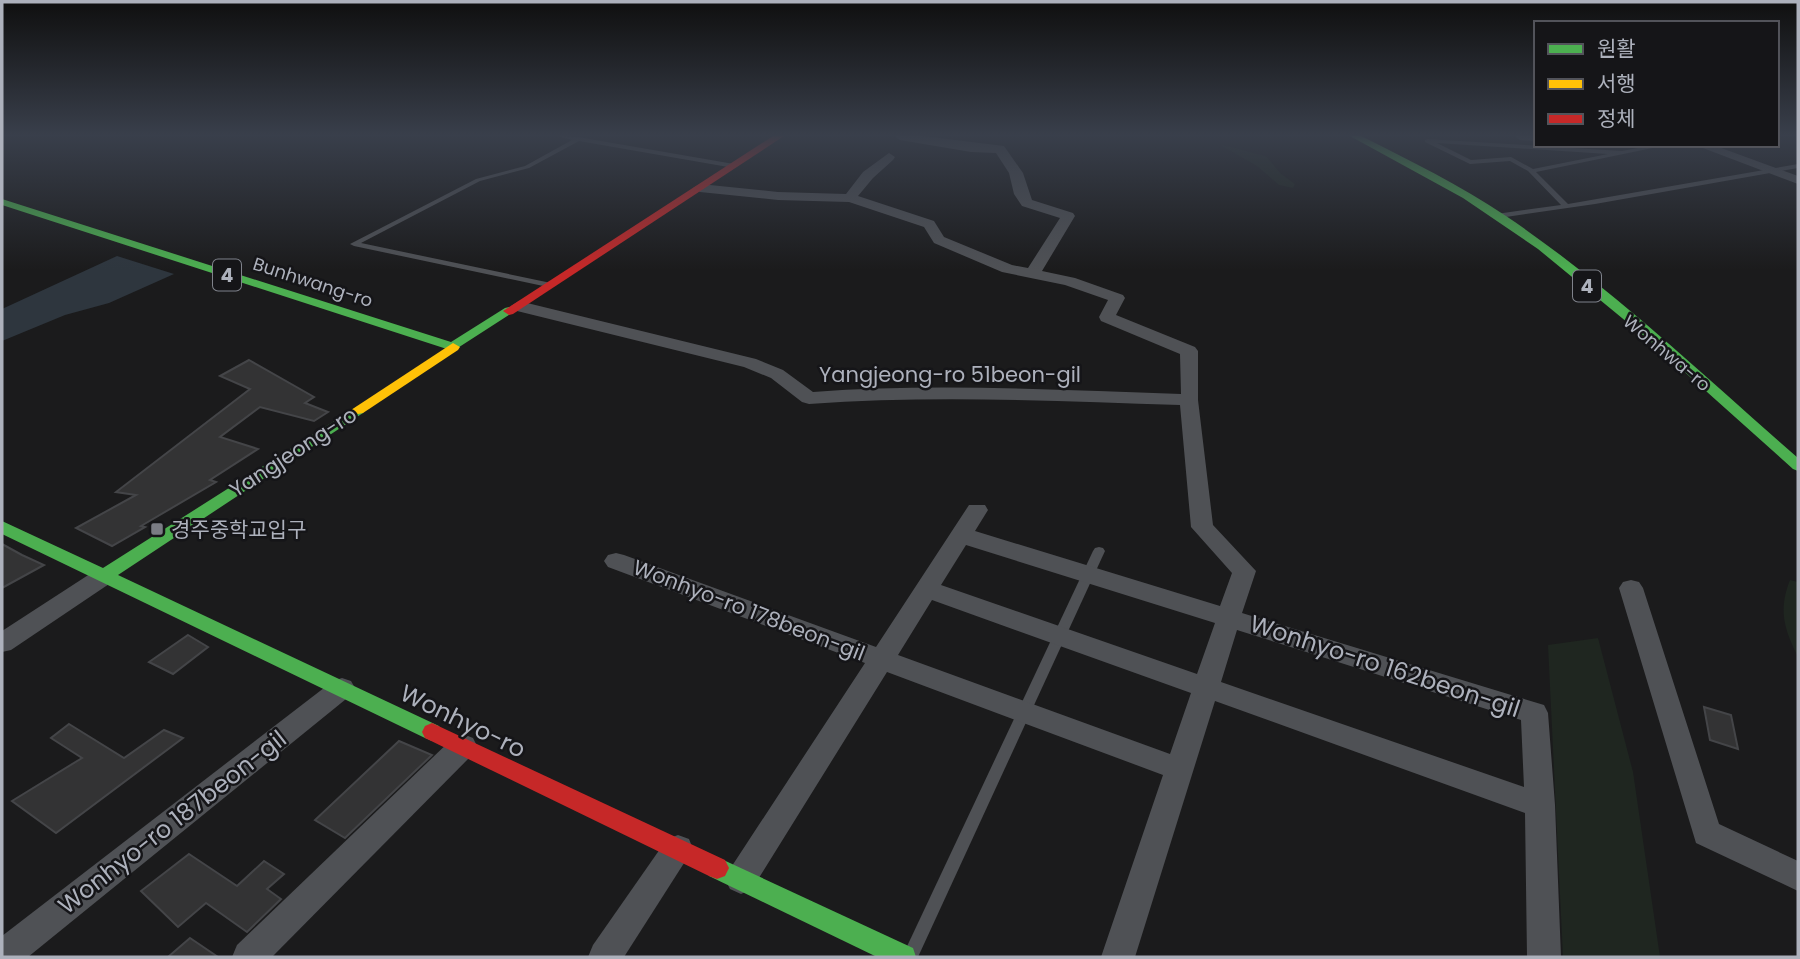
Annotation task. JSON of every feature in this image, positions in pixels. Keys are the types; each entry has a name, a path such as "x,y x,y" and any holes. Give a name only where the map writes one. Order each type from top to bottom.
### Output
{"main road":[{"name":"Yangjeong-ro","path":"104,576 711,181"},
{"name":"Wonhwa-ro","path":"1438,181 1523,234 1798,466"},
{"name":"Bunhwang-ro","path":"2,202 453,347"},
{"name":"Wonhyo-ro","path":"2,527 741,879 884,953 904,957"}],"street":[{"path":"850,198 863,181"},
{"path":"1018,181 1021,194 1027,203 1068,216 1032,274"},
{"path":"700,188 850,198 929,224 939,240 973,256 1008,269 1094,288 1117,298 1107,317 1189,351 1189,400 1202,527 1244,571 1118,957"},
{"name":"Yangjeong-ro 51beon-gil","path":"519,306 750,363 778,374 809,397 878,393 984,393 1189,400"},
{"name":"Wonhyo-ro 178beon-gil","path":"741,879 977,510"},
{"path":"961,535 1229,616"},
{"name":"Wonhyo-ro 178beon-gil","path":"616,561 881,660"},
{"name":"Yangjeong-ro","path":"2,643 104,576"},
{"path":"1631,588 1707,833 1798,876"},
{"path":"926,589 1541,805"},
{"name":"Wonhyo-ro 162beon-gil","path":"1229,616 1534,713 1541,805 1544,957"},
{"path":"881,660 1179,769"},
{"name":"Wonhyo-ro 187beon-gil","path":"2,957 342,688"},
{"path":"249,957 463,746"},
{"path":"605,957 678,849"}],"lane":[{"path":"477,181 354,244 551,286"},
{"path":"1541,181 1566,206"},
{"path":"1496,217 1709,181"},
{"path":"910,957 1099,551"}],"shaded area":[{"path":"1274,181 1291,181 1295,184 1293,188 1279,185"},
{"path":"117,256 174,274 109,303 65,315 2,341 2,309"},
{"path":"1790,580 1798,582 1798,657 1784,619 1784,601"},
{"path":"1598,638 1633,772 1660,957 1563,957 1548,645"}],"building":[{"path":"249,360 314,397 305,403 328,412 314,421 260,407 220,437 258,449 210,480 216,482 112,546 76,528 136,495 116,492 250,389 220,376"},
{"path":"2,544 22,555 44,565 2,588"},
{"path":"188,635 208,647 173,674 149,662"},
{"path":"1704,707 1731,715 1738,749 1710,740"},
{"path":"69,724 124,758 164,730 183,738 56,833 12,801 82,758 51,738"},
{"path":"399,741 432,755 345,838 315,820"},
{"path":"189,854 237,886 264,861 284,874 267,889 281,899 247,932 206,903 178,927 141,891"},
{"path":"190,938 218,957 168,957"}],"traffic: fast":[{"path":"1440,181 1503,219 1580,276 1798,466"},
{"path":"2,202 453,347 509,311"},
{"path":"104,576 358,410"},
{"path":"2,527 432,732"},
{"path":"717,868 904,957"}],"traffic: slow":[{"path":"358,410 453,347"}],"traffic: jam":[{"path":"509,311 711,181"},
{"path":"432,732 717,868"}],"place":[{"name":"경주중학교입구","path":"157,529"}]}
